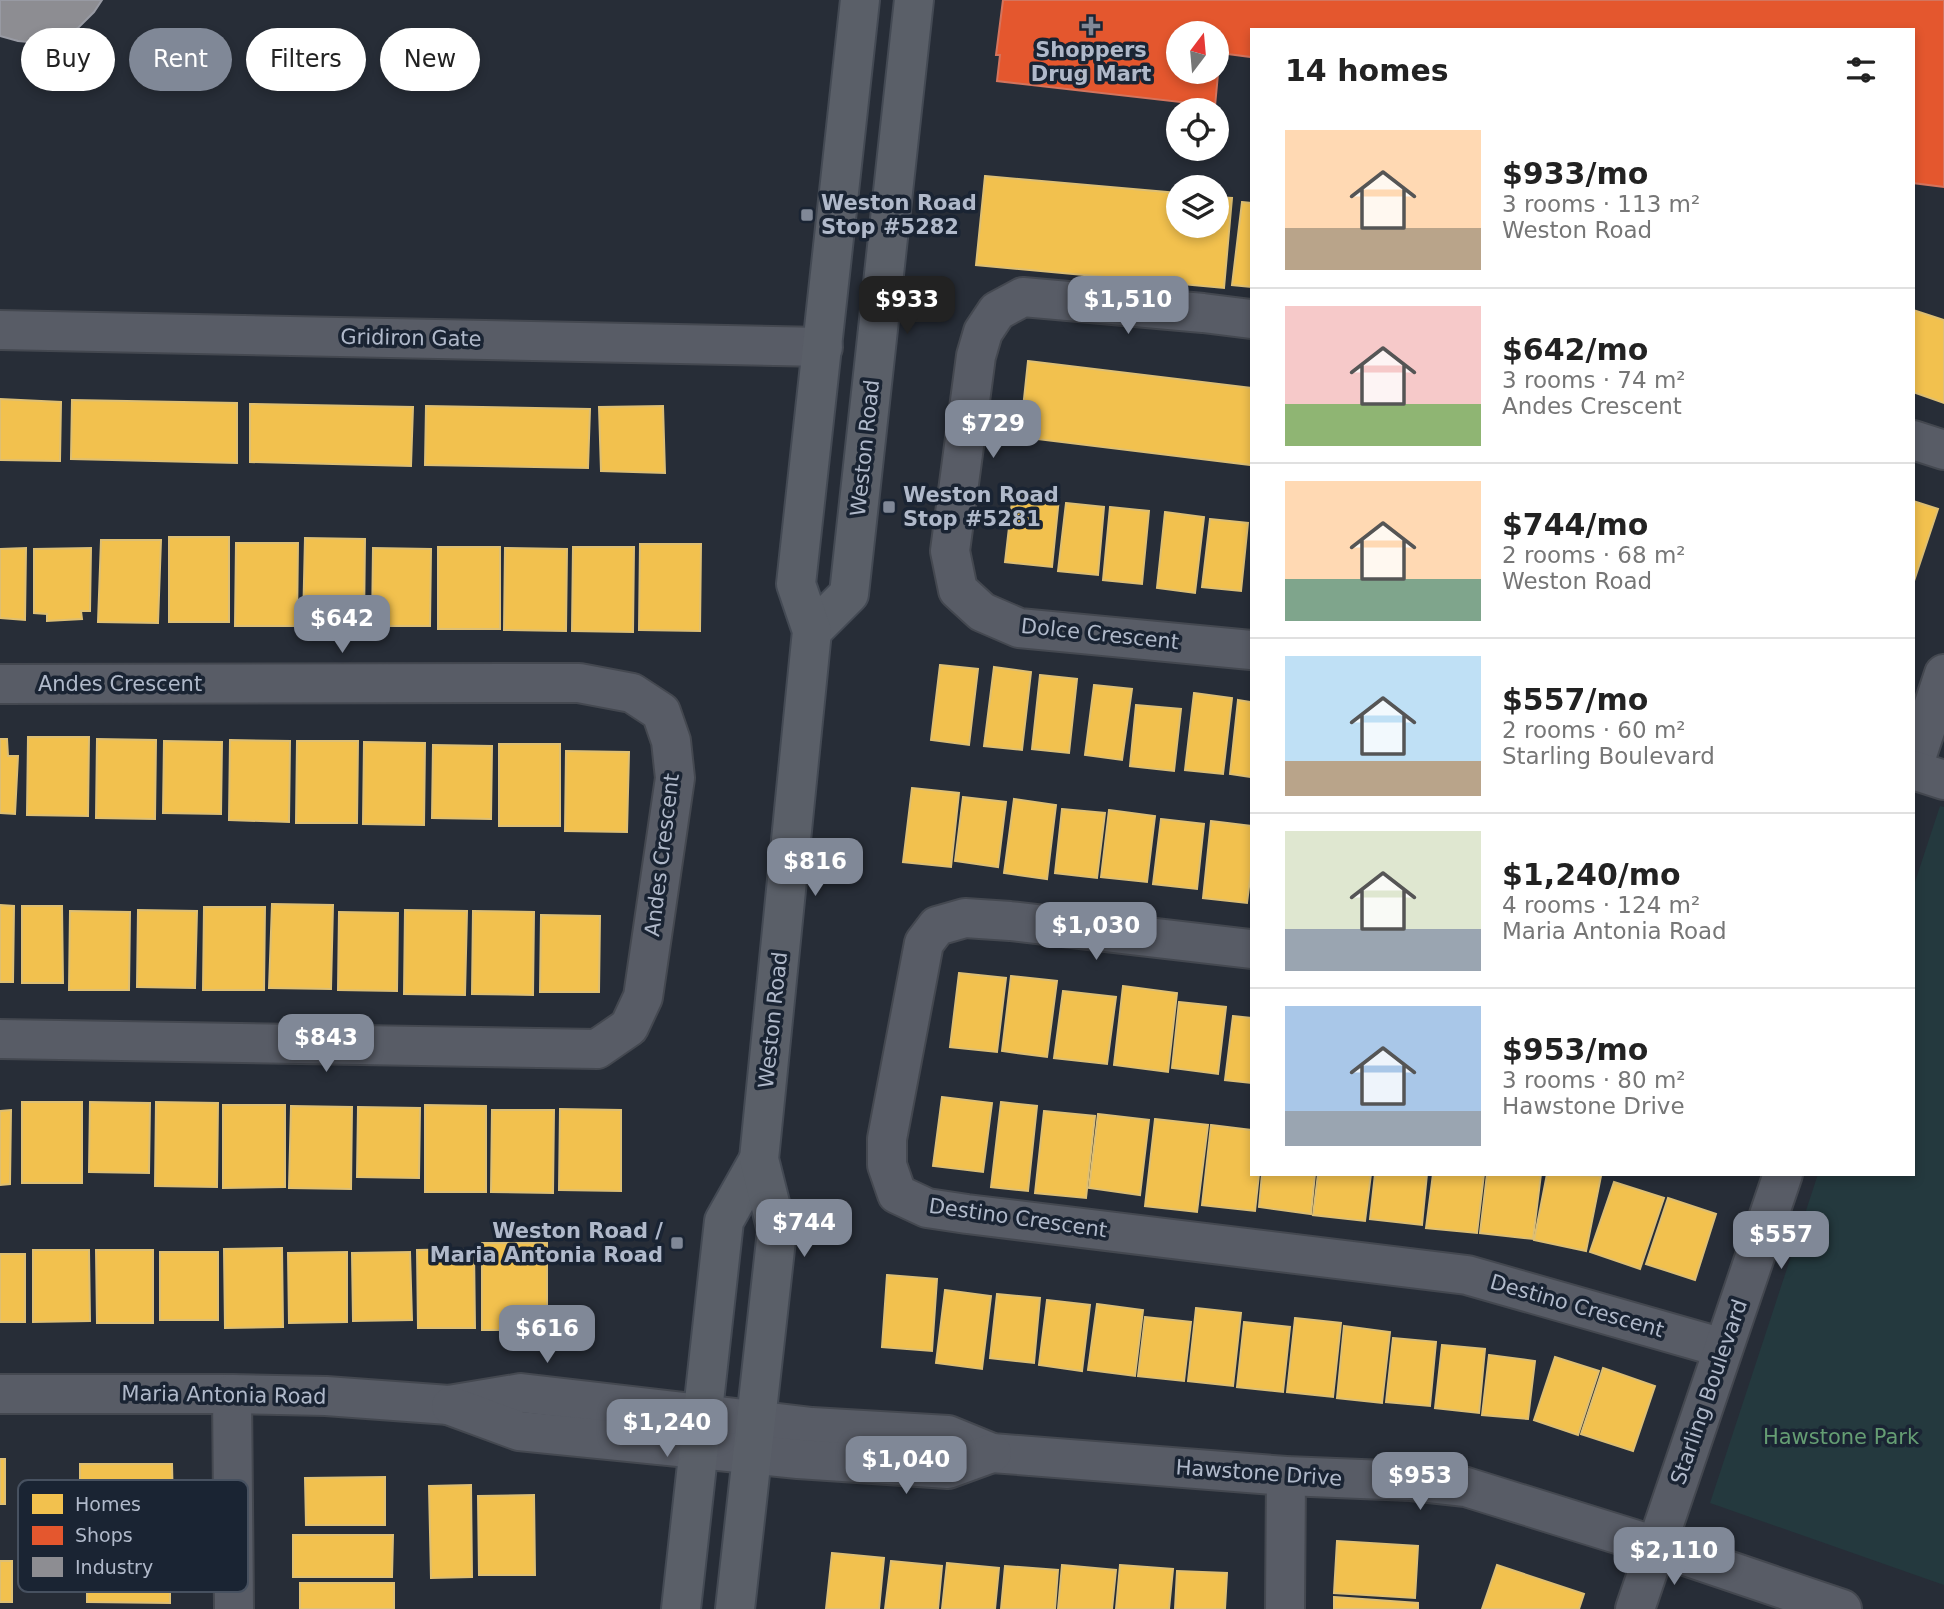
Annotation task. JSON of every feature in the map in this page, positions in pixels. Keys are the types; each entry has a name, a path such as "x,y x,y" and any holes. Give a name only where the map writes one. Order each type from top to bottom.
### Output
{"main road":[{"name":"Weston Road","path":"735,1609 777,1231 759,1159 812,631 796,584 860,0"},
{"name":"Weston Road","path":"812,631 849,594 914,0"},
{"name":"Weston Road","path":"681,1609 723,1221 759,1159"}],"street":[{"name":"Dolce Crescent","path":"1250,319 1023,297 997,311 983,332 976,356 950,551 958,590 982,612 1018,628 1250,650"},
{"name":"Gridiron Gate","path":"0,330 823,347"},
{"path":"1915,441 1944,450"},
{"path":"1915,763 1944,674"},
{"name":"Andes Crescent","path":"0,684 579,683 632,693 661,712 671,741 675,778 643,997 629,1027 597,1049 0,1039"},
{"path":"1915,770 1944,780"},
{"name":"Destino Crescent","path":"1250,949 1010,920 965,918 937,926 925,943 887,1139 887,1165 897,1194 927,1208 967,1214 1467,1275 1723,1348"},
{"name":"Starling Boulevard","path":"1635,1609 1782,1176"},
{"name":"Maria Antonia Road","path":"0,1394 326,1396 449,1405 521,1392 700,1431 754,1437"},
{"path":"232,1394 233,1480"},
{"name":"Hawstone Drive","path":"754,1437 948,1469 992,1453 1466,1487 1656,1546 1842,1609"},
{"path":"1285,1609 1286,1476"}],"green space":[{"name":"Hawstone Park","path":"1940,806 1944,807 1944,1585 1710,1503 1817,1176 1915,1176 1915,882"}],"building: Homes":[{"path":"985,176 1166,192 1166,238 1228,238 1224,288 976,265"},
{"path":"1229,198 1232,198 1229,232"},
{"path":"1242,202 1250,203 1250,287 1232,285"},
{"path":"1915,311 1944,320 1944,403 1915,393"},
{"path":"1028,361 1250,388 1250,465 1020,437"},
{"path":"0,399 61,402 60,461 0,460"},
{"path":"72,400 237,403 237,463 71,459"},
{"path":"250,404 413,407 411,466 250,462"},
{"path":"426,406 590,409 588,468 425,465"},
{"path":"663,406 665,473 601,471 599,407"},
{"path":"1013,493 1059,498 1052,567 1005,562"},
{"path":"1915,502 1938,509 1915,578"},
{"path":"1066,503 1104,507 1098,575 1058,571"},
{"path":"1110,507 1149,511 1142,584 1103,580"},
{"path":"1165,512 1204,517 1195,593 1157,588"},
{"path":"1210,519 1248,523 1241,591 1202,587"},
{"path":"169,537 229,537 229,622 169,622"},
{"path":"305,538 365,539 364,624 303,624"},
{"path":"101,540 161,540 158,623 98,622"},
{"path":"236,543 298,543 297,626 235,626"},
{"path":"640,544 701,544 700,631 639,630"},
{"path":"438,547 500,547 500,629 438,629"},
{"path":"573,547 634,547 633,632 572,631"},
{"path":"26,548 25,620 0,618 0,549"},
{"path":"91,548 90,611 81,611 82,619 47,621 47,614 34,613 34,549"},
{"path":"373,548 431,549 430,626 372,626"},
{"path":"505,548 567,549 566,631 504,630"},
{"path":"940,665 978,669 969,745 931,740"},
{"path":"994,667 1031,672 1022,750 984,746"},
{"path":"1040,675 1077,679 1069,753 1032,749"},
{"path":"1094,685 1132,689 1122,760 1085,755"},
{"path":"1194,693 1232,698 1223,774 1185,770"},
{"path":"1238,700 1250,702 1250,777 1230,774"},
{"path":"1136,705 1181,709 1174,771 1130,766"},
{"path":"28,737 89,737 88,816 27,815"},
{"path":"0,739 7,739 8,756 18,756 15,814 0,813"},
{"path":"97,739 156,740 155,819 96,818"},
{"path":"230,740 290,741 289,822 229,820"},
{"path":"164,741 222,742 221,814 163,813"},
{"path":"297,741 358,741 357,823 296,823"},
{"path":"364,742 425,743 424,825 363,824"},
{"path":"499,744 560,744 560,826 499,826"},
{"path":"433,745 492,746 491,819 432,818"},
{"path":"566,751 629,752 627,832 565,831"},
{"path":"912,788 959,793 951,867 903,862"},
{"path":"963,797 1006,802 998,867 955,861"},
{"path":"1014,799 1056,805 1047,879 1004,873"},
{"path":"1062,809 1105,813 1097,878 1055,873"},
{"path":"1109,810 1155,816 1147,882 1101,877"},
{"path":"1161,819 1204,824 1197,889 1153,884"},
{"path":"1211,821 1250,826 1247,903 1203,898"},
{"path":"272,904 333,905 331,989 269,988"},
{"path":"0,905 14,906 13,982 0,982"},
{"path":"22,906 62,906 63,983 22,983"},
{"path":"204,907 265,907 264,990 203,990"},
{"path":"138,910 197,911 195,988 137,987"},
{"path":"405,910 467,911 465,995 404,994"},
{"path":"70,911 130,912 129,990 69,990"},
{"path":"473,911 534,912 533,995 472,994"},
{"path":"339,912 398,913 397,991 338,990"},
{"path":"541,915 600,916 599,992 540,992"},
{"path":"959,973 1006,978 997,1052 950,1047"},
{"path":"1011,976 1057,981 1047,1057 1002,1051"},
{"path":"1123,986 1177,993 1168,1072 1114,1065"},
{"path":"1063,991 1116,997 1107,1064 1054,1058"},
{"path":"1179,1002 1226,1007 1218,1074 1172,1068"},
{"path":"1233,1016 1250,1018 1250,1083 1225,1080"},
{"path":"942,1097 992,1103 983,1172 933,1166"},
{"path":"22,1102 82,1102 82,1183 22,1183"},
{"path":"90,1102 150,1103 149,1173 89,1172"},
{"path":"156,1102 218,1103 217,1187 155,1186"},
{"path":"1001,1102 1037,1106 1028,1191 991,1187"},
{"path":"223,1105 285,1105 285,1187 223,1188"},
{"path":"425,1105 486,1106 486,1192 425,1192"},
{"path":"291,1106 352,1107 351,1189 289,1188"},
{"path":"358,1107 420,1108 419,1178 357,1177"},
{"path":"560,1109 621,1110 621,1191 559,1190"},
{"path":"11,1110 10,1184 0,1185 0,1111"},
{"path":"492,1110 554,1110 553,1193 491,1192"},
{"path":"1044,1111 1095,1116 1086,1198 1035,1193"},
{"path":"1098,1114 1149,1120 1140,1195 1089,1188"},
{"path":"1155,1119 1208,1125 1197,1212 1145,1206"},
{"path":"1211,1125 1250,1130 1250,1176 1259,1176 1255,1211 1202,1205"},
{"path":"1262,1176 1315,1176 1311,1214 1259,1207"},
{"path":"1318,1176 1371,1176 1365,1221 1313,1215"},
{"path":"1375,1176 1427,1176 1422,1225 1370,1219"},
{"path":"1433,1176 1484,1176 1477,1233 1426,1228"},
{"path":"1487,1176 1541,1176 1533,1239 1480,1233"},
{"path":"1547,1176 1601,1176 1586,1251 1534,1240"},
{"path":"1614,1182 1664,1198 1640,1269 1590,1252"},
{"path":"1668,1198 1716,1214 1695,1280 1646,1264"},
{"path":"482,1243 547,1243 547,1330 482,1330"},
{"path":"282,1248 283,1327 225,1328 224,1249"},
{"path":"474,1249 475,1328 418,1328 417,1250"},
{"path":"33,1250 89,1250 90,1321 33,1322"},
{"path":"96,1250 153,1250 153,1323 97,1323"},
{"path":"160,1252 218,1252 218,1320 160,1320"},
{"path":"347,1252 347,1322 289,1323 288,1253"},
{"path":"410,1252 412,1320 353,1321 352,1253"},
{"path":"0,1254 25,1254 25,1322 0,1322"},
{"path":"887,1275 937,1279 932,1351 882,1347"},
{"path":"945,1290 991,1296 982,1369 936,1363"},
{"path":"997,1294 1040,1298 1034,1363 990,1358"},
{"path":"1047,1300 1090,1305 1082,1371 1039,1365"},
{"path":"1097,1304 1143,1310 1135,1376 1088,1370"},
{"path":"1196,1308 1241,1313 1233,1386 1188,1381"},
{"path":"1145,1317 1191,1322 1184,1381 1138,1376"},
{"path":"1295,1318 1341,1323 1333,1397 1287,1392"},
{"path":"1244,1322 1290,1327 1283,1392 1237,1387"},
{"path":"1344,1326 1390,1332 1382,1403 1337,1398"},
{"path":"1393,1338 1436,1342 1430,1406 1386,1402"},
{"path":"1442,1345 1485,1349 1479,1413 1435,1408"},
{"path":"1489,1355 1535,1361 1528,1419 1482,1415"},
{"path":"1555,1357 1599,1371 1578,1435 1534,1420"},
{"path":"1603,1368 1655,1386 1633,1451 1581,1434"},
{"path":"0,1459 5,1459 5,1504 0,1504"},
{"path":"80,1464 172,1464 172,1480 80,1480"},
{"path":"385,1477 385,1525 306,1525 305,1478"},
{"path":"471,1485 472,1577 431,1578 429,1486"},
{"path":"534,1495 535,1575 479,1575 478,1496"},
{"path":"293,1535 393,1535 392,1577 293,1577"},
{"path":"1337,1541 1418,1546 1415,1598 1334,1593"},
{"path":"832,1553 884,1558 879,1609 826,1609"},
{"path":"0,1561 12,1561 12,1602 0,1602"},
{"path":"891,1561 942,1566 938,1609 885,1609"},
{"path":"947,1563 999,1568 995,1609 942,1609"},
{"path":"1062,1565 1116,1570 1112,1609 1058,1609"},
{"path":"1120,1565 1173,1569 1169,1609 1116,1609"},
{"path":"1497,1565 1584,1594 1579,1609 1482,1609"},
{"path":"1005,1566 1058,1570 1055,1609 1001,1609"},
{"path":"1177,1571 1227,1573 1225,1609 1175,1609"},
{"path":"300,1583 394,1583 394,1609 300,1609"},
{"path":"87,1592 170,1592 170,1603 87,1602"},
{"path":"1334,1597 1418,1603 1418,1609 1334,1609"}],"building: Shops":[{"path":"1003,0 1944,0 1944,187 1915,183 1915,28 1250,28 1250,57 1229,54 1229,21 1166,21 1166,84 1217,84 1216,98 1166,98 1166,100 997,81 1000,55 996,55"}],"building: Industry":[{"path":"0,0 102,0 78,28 21,28 21,41 0,36"}],"place":[{"name":"Shoppers Drug Mart","path":"1091,26"},
{"name":"Weston Road Stop #5282","path":"807,215"},
{"name":"Weston Road Stop #5281","path":"889,507"},
{"name":"Weston Road / Maria Antonia Road","path":"677,1243"}]}
